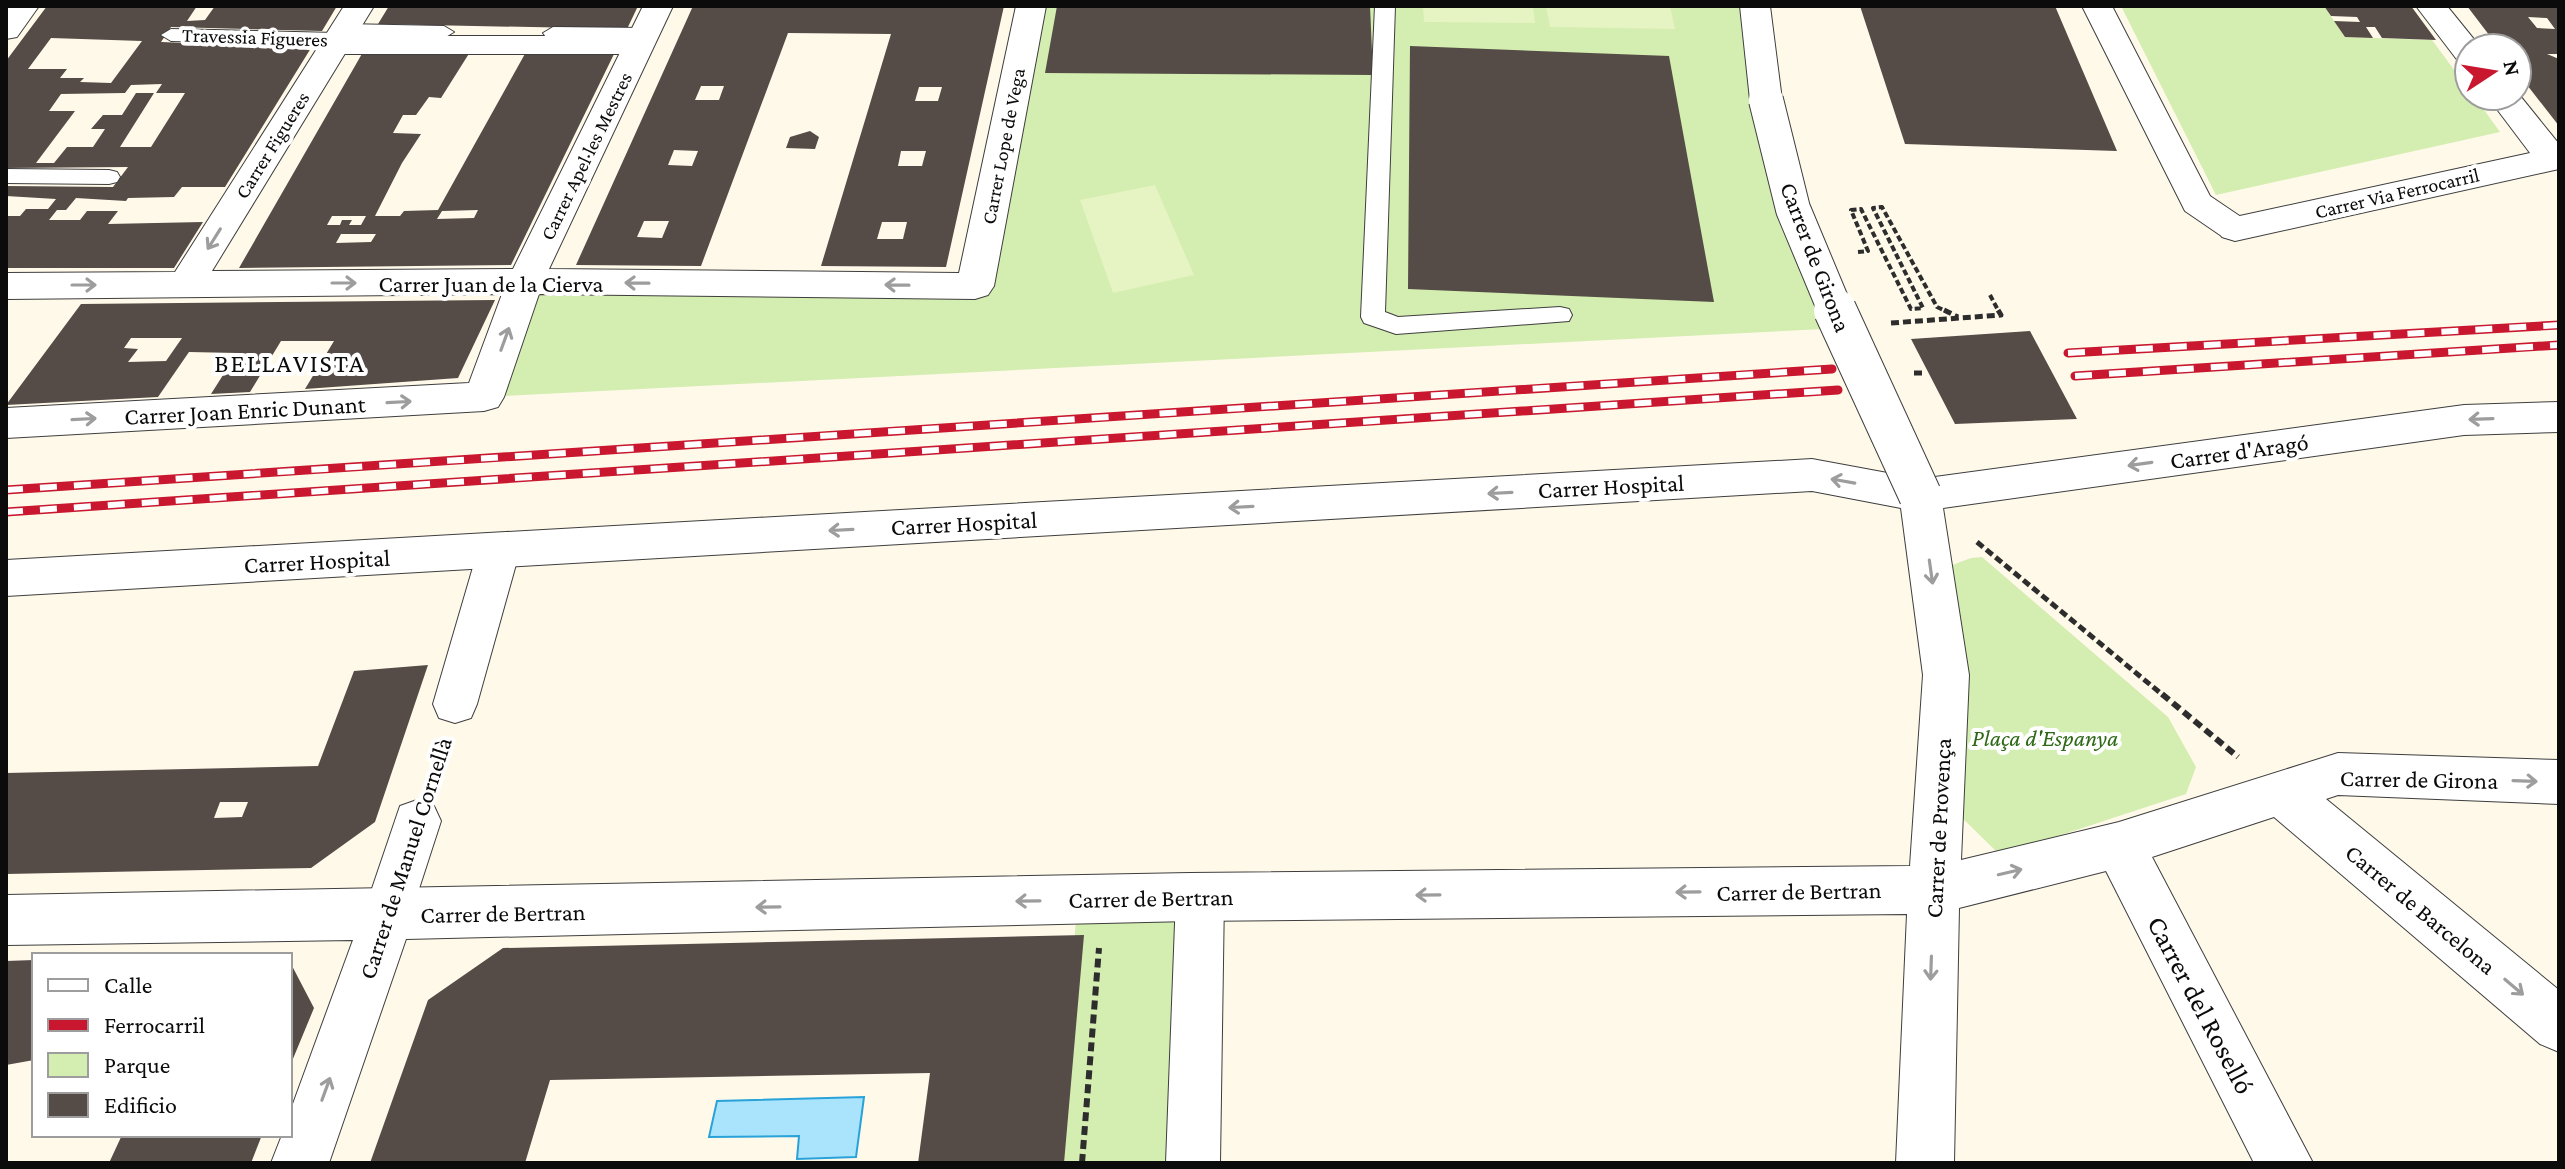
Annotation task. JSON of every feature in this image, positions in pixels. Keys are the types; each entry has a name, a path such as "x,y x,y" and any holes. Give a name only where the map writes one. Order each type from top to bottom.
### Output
{"street":[{"name":"Carrer Lope de Vega","path":"975,286 1031,6"},
{"name":"Carrer de Girona","path":"1755,6 1766,100 1793,209 1843,328 1920,495"},
{"path":"2097,6 2197,203 2235,229"},
{"path":"2431,6 2453,34"},
{"path":"344,30 647,28"},
{"name":"Carrer Apel·les Mestres","path":"484,397 525,281 647,28"},
{"name":"Carrer Figueres","path":"185,285 344,30"},
{"path":"2517,112 2556,158"},
{"name":"Carrer Via Ferrocarril","path":"2235,229 2556,158"},
{"name":"Carrer Juan de la Cierva","path":"6,286 525,281 975,286"},
{"name":"Carrer Joan Enric Dunant","path":"6,423 484,397"},
{"name":"Carrer d'Aragó","path":"1920,495 2464,420 2559,417"},
{"name":"Carrer Hospital","path":"6,578 1812,475 1920,495"},
{"name":"Carrer de Provença","path":"1920,495 1946,675 1934,890 1925,1163"},
{"name":"Carrer de Manuel Cornellà","path":"455,704 499,550"},
{"name":"Carrer de Girona","path":"2282,793 2338,774 2559,782"},
{"name":"Carrer de Bertran","path":"6,920 1200,897 1934,890 2119,845 2282,793"},
{"name":"Carrer de Barcelona","path":"2282,793 2559,1025"},
{"name":"Carrer de Manuel Cornellà","path":"300,1163 388,915 417,821"},
{"name":"Carrer del Roselló","path":"2119,845 2284,1163"},
{"path":"1193,1163 1200,897"}],"lane":[{"path":"1385,6 1373,317 1396,326 1560,315"},
{"path":"553,33 647,28"},
{"name":"Travessia Figueres","path":"171,35 344,30 444,32"},
{"path":"6,176 109,177"}],"path":[{"path":"1857,252 1868,251 1851,210 1861,209 1911,309 1923,308 1873,208 1882,207 1937,307 1958,317"},
{"path":"1907,321 2001,315 1990,295"},
{"path":"1920,495 2282,793"},
{"name":"Carrer de Manuel Cornellà","path":"417,821 455,704"},
{"path":"1082,1163 1103,899"}],"green space":[{"path":"1031,6 1755,6 1843,328 484,397 525,281 975,286"},
{"path":"1423,6 1533,6 1535,23 1424,22"},
{"path":"1546,6 1670,6 1675,29 1550,27"},
{"path":"2121,6 2324,6 2345,37 2432,40 2453,68 2453,112 2486,112 2500,132 2216,195"},
{"path":"1155,185 1194,275 1113,293 1080,200"},
{"name":"Plaça d'Espanya","path":"1982,557 2168,717 2196,767 2186,794 2000,855 1951,807 1947,567"},
{"path":"1213,896 1206,1163 1053,1163 1078,900"}],"water":[{"path":"864,1097 856,1157 797,1159 799,1136 709,1137 717,1101"}],"building":[{"path":"47,6 197,6 187,21 205,20 215,6 337,6 322,31 171,27 161,42 311,48 225,187 182,187 174,197 128,198 126,201 76,198 66,210 57,210 49,220 80,220 87,211 118,211 108,224 203,222 174,268 6,268 6,216 20,216 26,209 48,209 56,199 6,196 6,186 113,187 128,167 6,168 6,61","holes":["51,38 142,41 111,83 80,82 84,78 60,78 67,69 28,69","162,84 156,93 185,93 151,147 120,147 154,93 136,93 122,115 103,115 91,129 105,129 93,147 67,147 54,163 36,163 75,111 49,111 61,94 125,93 131,85"]},
{"path":"389,6 638,6 627,29 378,24"},
{"path":"693,6 1004,6 946,267 821,266 891,34 788,33 701,266 576,265","holes":["701,86 724,86 719,100 695,100","919,87 942,87 938,101 915,101","674,150 698,151 692,166 668,165","901,151 926,151 922,166 898,166","644,221 669,221 662,238 637,237","882,222 907,222 903,239 877,239"]},
{"path":"1057,6 1370,6 1373,75 1045,73"},
{"path":"1860,6 2055,6 2117,151 1905,144"},
{"path":"2324,6 2411,6 2436,40 2382,38 2375,27 2366,27 2373,38 2345,37 2334,21 2360,22 2357,17 2331,16"},
{"path":"2467,6 2559,6 2559,54 2547,54 2559,59 2559,126 2533,93 2533,32 2487,32","holes":["2528,17 2547,18 2555,29 2537,28"]},
{"path":"1410,46 1669,56 1714,302 1408,289"},
{"path":"363,52 470,52 441,98 429,97 416,115 403,115 393,133 421,134 375,216 400,216 404,211 438,210 526,52 615,52 511,265 239,268","holes":["478,210 474,218 437,219 442,211","332,216 366,216 361,225 349,225 352,220 342,220 340,225 327,225","341,234 376,234 371,242 336,243"]},
{"path":"810,131 819,137 815,149 786,148 790,137"},
{"path":"495,300 458,378 305,389 334,341 281,341 250,392 211,394 237,353 189,352 158,397 6,405 81,304","holes":["131,338 182,338 166,361 128,362 138,349 124,348"]},
{"path":"2030,331 2077,419 1955,424 1911,339"},
{"path":"428,665 375,822 311,868 6,874 6,773 318,766 354,671","holes":["220,802 248,802 242,817 214,818"]},
{"path":"1084,935 1064,1163 918,1163 930,1073 550,1080 525,1163 370,1163 428,1000 503,948"},
{"path":"32,960 32,1060 6,1065 6,961"},
{"path":"292,966 314,1008 292,1061"},
{"path":"121,1137 261,1137 251,1163 109,1163"}],"railway":[{"path":"2068,353 2559,325"},
{"path":"2075,376 2559,345"},
{"path":"6,490 1832,369"},
{"path":"6,512 1838,390"}],"district":[{"name":"BELLAVISTA","path":"290,363"}]}
